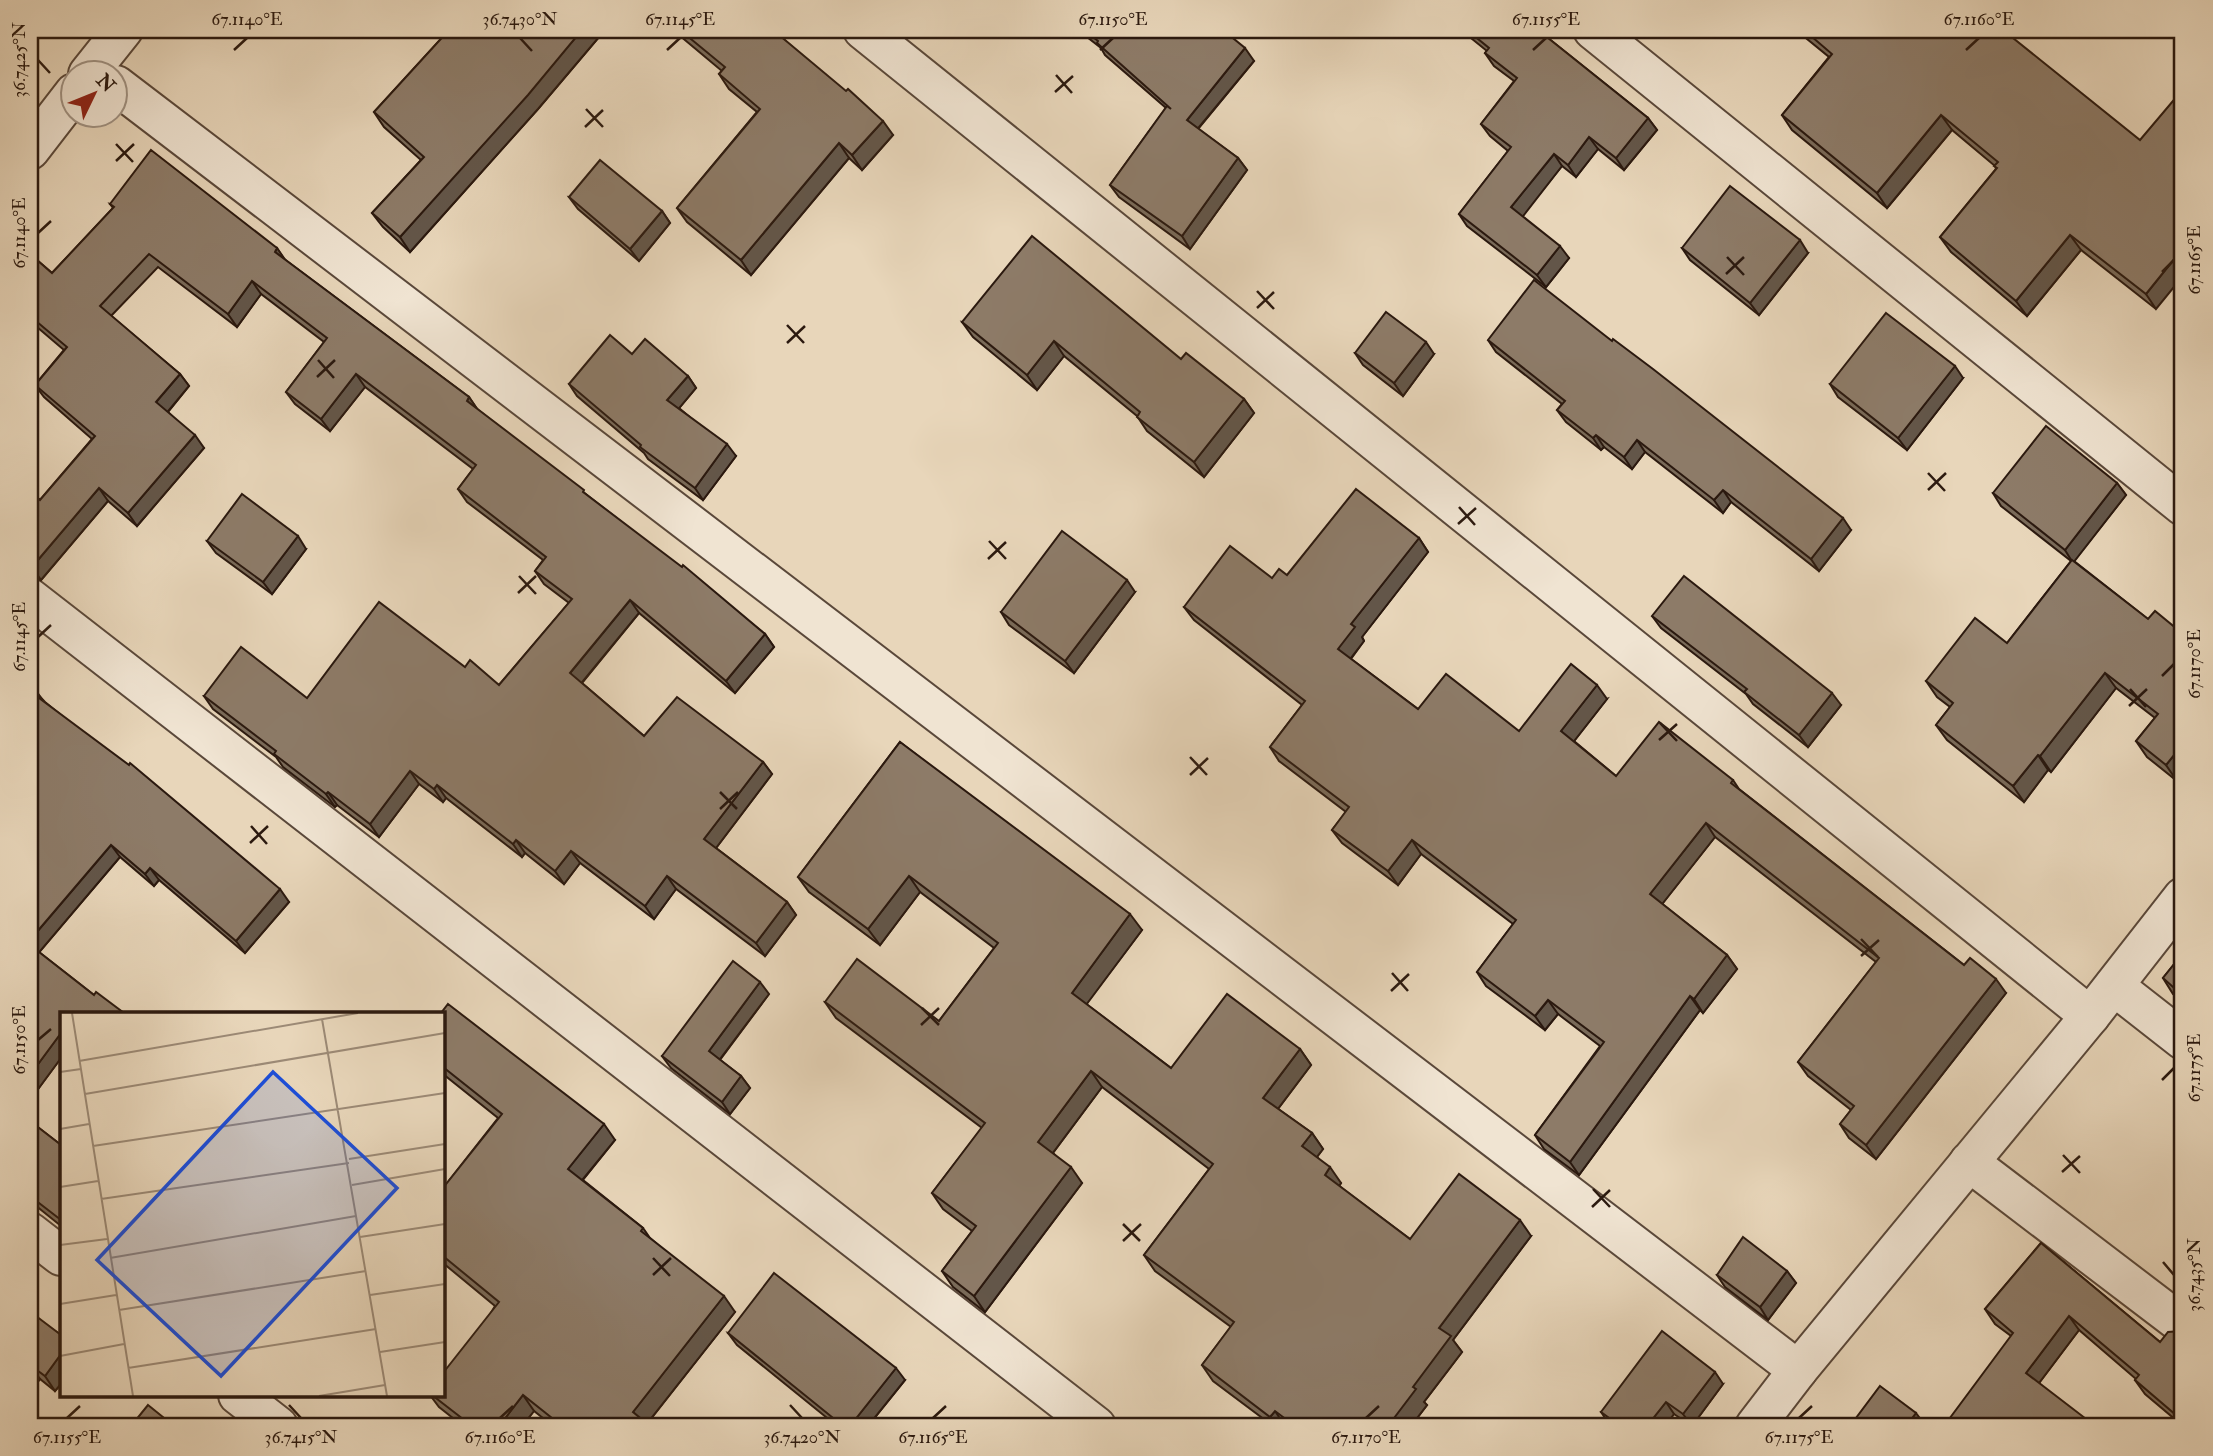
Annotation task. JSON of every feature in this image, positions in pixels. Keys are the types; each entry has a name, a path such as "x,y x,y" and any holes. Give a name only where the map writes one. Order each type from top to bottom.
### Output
{"street":[{"path":"105,60 123,30"},
{"path":"863,30 2090,1016"},
{"path":"1593,30 2183,506"},
{"path":"130,106 1798,1370"},
{"path":"30,149 60,116"},
{"path":"30,598 1096,1426"},
{"path":"1755,1426 1798,1370 2090,1016 2183,897"},
{"path":"2114,986 2183,1041"},
{"path":"1969,1162 2183,1325"},
{"path":"30,1232 60,1255"},
{"path":"239,1396 278,1426"}],"building":[{"path":"449,30 582,30 528,95 400,237 372,213 424,157 374,112"},
{"path":"680,30 773,30 846,91 848,89 883,121 852,155 839,143 741,260 677,208 760,109 719,74 725,67"},
{"path":"1084,30 1223,30 1245,48 1187,120 1238,158 1182,236 1110,185 1167,106 1171,109"},
{"path":"1467,30 1538,30 1648,118 1616,158 1589,137 1568,165 1554,154 1511,207 1560,246 1537,275 1459,214 1511,147 1481,124 1517,78 1485,53 1489,48"},
{"path":"1804,30 2003,30 2140,140 2178,95 2183,100 2183,248 2146,294 2070,235 2016,301 1940,237 1997,168 1994,166 1998,162 1941,115 1877,193 1782,115 1832,54"},
{"path":"151,150 277,248 275,252 469,397 467,401 584,490 583,492 682,567 683,565 765,634 726,681 630,600 570,673 644,736 677,697 763,762 704,839 787,902 756,943 667,876 645,906 571,851 555,871 516,840 513,844 437,785 434,789 410,771 370,824 274,754 276,751 204,696 241,647 307,698 379,602 465,667 470,660 499,685 572,599 535,571 546,557 458,489 476,465 356,374 321,419 286,392 327,338 252,281 228,314 149,254 100,306 180,374 156,402 195,435 128,513 99,488 32,567 30,566 30,491 40,500 95,436 35,385 67,347 30,316 30,254 52,273 114,207 110,204"},
{"path":"600,160 662,211 630,249 569,197"},
{"path":"1730,186 1800,240 1750,303 1682,248"},
{"path":"1032,236 1181,359 1186,353 1244,399 1194,462 1137,417 1140,412 1054,341 1027,375 962,322"},
{"path":"1534,280 1612,341 1613,339 1653,369 1843,518 1811,559 1723,490 1714,500 1637,440 1624,457 1596,435 1593,438 1557,410 1565,401 1488,340"},
{"path":"1386,312 1426,342 1394,383 1355,353"},
{"path":"1886,313 1955,366 1898,438 1830,384"},
{"path":"610,335 632,354 645,339 688,376 667,400 727,444 695,488 640,447 641,445 569,384"},
{"path":"2046,426 2117,483 2065,550 1993,493"},
{"path":"1356,489 1419,538 1351,624 1355,627 1338,649 1418,709 1446,674 1519,731 1571,664 1597,685 1561,731 1616,776 1659,722 1733,780 1731,783 1964,965 1970,958 1996,979 1866,1145 1840,1124 1854,1106 1798,1062 1879,958 1706,823 1650,894 1727,955 1694,999 1690,996 1570,1162 1535,1135 1604,1042 1548,1000 1535,1016 1477,972 1516,920 1412,840 1388,871 1332,830 1349,807 1270,747 1305,701 1184,607 1230,546 1272,578 1279,569 1287,575"},
{"path":"242,494 298,536 263,582 207,541"},
{"path":"1062,531 1127,580 1065,661 1001,612"},
{"path":"2072,560 2148,619 2155,611 2183,634 2183,744 2166,765 2136,741 2158,714 2105,673 2013,786 1936,725 1953,703 1926,681 1975,618 2007,643"},
{"path":"1684,576 1832,693 1799,735 1744,692 1747,689 1652,616"},
{"path":"30,686 37,692 35,695 129,765 130,763 280,889 236,941 150,868 145,874 111,845 30,940"},
{"path":"900,742 1130,914 1072,993 1171,1068 1227,994 1300,1049 1263,1098 1312,1133 1302,1146 1330,1167 1325,1175 1410,1239 1459,1174 1520,1220 1439,1328 1451,1336 1388,1426 1295,1426 1275,1411 1270,1417 1202,1365 1234,1322 1144,1255 1213,1164 1091,1071 1038,1142 1071,1167 974,1296 942,1271 976,1226 932,1193 985,1123 825,1002 857,959 939,1021 998,943 909,876 868,929 798,877"},
{"path":"30,945 94,995 96,992 123,1012 60,1012 60,1034 30,1075"},
{"path":"2183,953 2183,996 2163,978"},
{"path":"733,961 760,982 709,1051 741,1076 722,1102 662,1056"},
{"path":"448,1004 604,1124 568,1169 724,1296 633,1412 650,1426 562,1426 523,1395 499,1426 472,1426 433,1396 444,1396 444,1372 499,1302 444,1257 444,1187 502,1114 444,1068 444,1012 442,1012"},
{"path":"30,1121 60,1144 60,1219 30,1196"},
{"path":"1743,1237 1787,1271 1760,1307 1717,1275"},
{"path":"2041,1243 2160,1342 2168,1332 2183,1330 2183,1421 2135,1380 2139,1375 2069,1316 2026,1373 2093,1426 1944,1426 2013,1333 1985,1309"},
{"path":"774,1273 896,1368 850,1426 843,1426 728,1333"},
{"path":"32,1313 60,1334 60,1355 45,1376 30,1365"},
{"path":"1662,1331 1715,1372 1683,1414 1666,1402 1647,1426 1620,1426 1601,1412"},
{"path":"1880,1386 1916,1413 1906,1426 1850,1426"},
{"path":"148,1405 174,1426 131,1426"}]}
